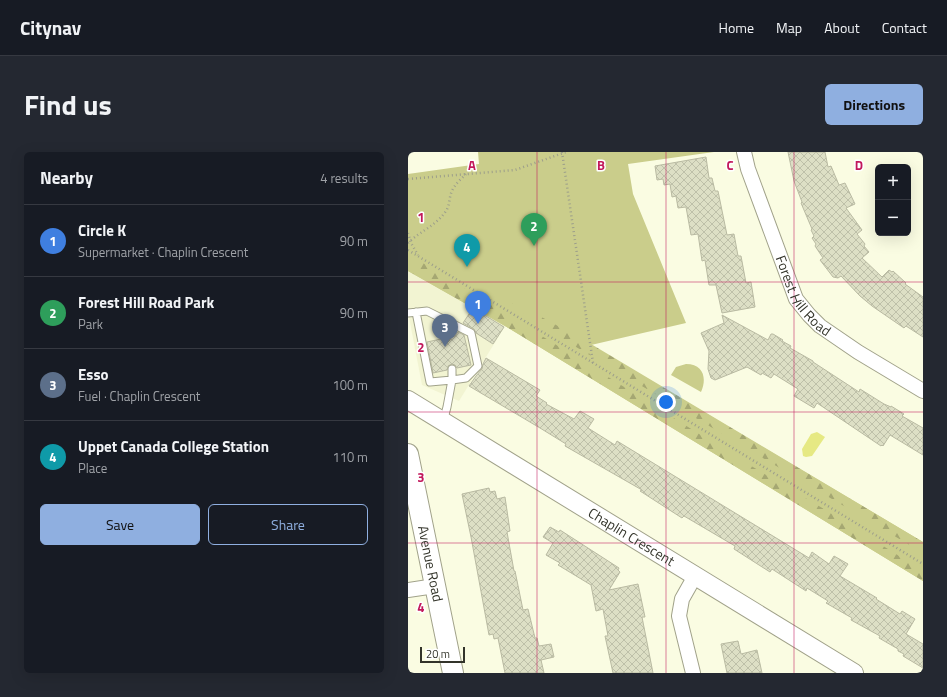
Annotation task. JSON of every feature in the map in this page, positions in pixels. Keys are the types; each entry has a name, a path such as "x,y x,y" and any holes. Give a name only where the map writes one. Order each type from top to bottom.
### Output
{"main road":[{"name":"Avenue Road","path":"408,454 453,673"}],"street":[{"name":"Forest Hill Road","path":"744,152 748,169 796,299 820,326 858,352 923,391"},
{"name":"Chaplin Crescent","path":"408,400 854,673"},
{"path":"693,673 679,616 682,599 695,576"},
{"path":"408,590 435,586"}],"lane":[{"path":"427,311 443,320 471,333 478,366 466,378 430,382 412,312 427,311"},
{"path":"443,320 446,338"},
{"path":"443,422 452,380 452,369"}],"path":[{"path":"408,179 515,170 564,152 593,363"},
{"path":"409,242 434,225 442,217 447,210 455,185 466,174"},
{"path":"408,233 409,242 420,257"},
{"path":"408,250 923,564"}],"shaded area":[{"path":"408,271 505,326 459,401 422,385 408,312"},
{"path":"817,432 825,437 812,456 803,456 802,449 811,434"}],"green space":[{"path":"478,152 714,152 628,164 633,194 686,323 591,345 923,542 923,581 505,326 408,271 408,174 479,164"},
{"path":"409,259 420,261 736,457 829,512 923,571 923,581 505,326 408,271"},
{"path":"505,297 591,344 923,542 923,553 534,322"},
{"path":"686,364 700,369 704,377 701,392 671,375 676,367"}],"building":[{"path":"788,152 825,152 828,167 831,166 839,185 845,183 855,204 846,208 862,230 857,234 869,252 862,258 882,277 889,270 892,272 893,271 906,283 905,284 923,297 923,337 906,326 904,328 872,306 841,276 838,278 833,277 820,260 823,258 815,246 816,244 812,238 814,236 794,181"},
{"path":"706,157 709,178 712,178 715,191 718,191 727,235 734,234 738,256 741,256 746,283 751,282 755,307 722,313 716,285 709,285 705,260 702,261 698,234 691,235 686,207 678,208 676,196 672,197 670,184 664,185 663,179 657,180 655,166"},
{"path":"473,308 504,327 493,344 476,333 474,329 463,323"},
{"path":"722,315 768,340 771,334 773,334 791,346 790,348 813,361 859,392 860,389 904,414 902,416 923,428 923,455 890,435 883,446 881,446 817,403 814,408 794,396 798,389 774,374 771,378 762,373 761,375 747,367 715,380 711,378 708,369 709,351 701,333 724,323"},
{"path":"458,332 464,335 471,365 457,368 452,364 448,366 447,370 433,373 427,342 441,339 447,343 451,337 455,336"},
{"path":"486,358 540,390 536,396 547,403 546,404 574,419 580,411 594,419 588,428 615,445 617,441 809,558 812,552 829,564 834,556 848,564 840,576 877,598 876,599 900,614 902,611 915,619 906,634 923,644 923,668 903,656 904,654 898,651 898,649 879,638 880,636 851,620 852,618 826,603 828,601 807,588 806,591 772,569 770,572 734,549 735,546 684,516 682,518 640,491 642,490 565,446 566,444 469,386 482,369"},
{"path":"489,488 490,492 495,491 497,499 505,497 510,531 507,532 523,610 528,609 535,638 537,638 539,646 551,644 554,657 541,660 544,673 505,673 498,638 494,639 493,634 489,635 462,494"},
{"path":"550,527 559,532 560,530 619,568 618,570 620,572 609,590 638,584 645,617 642,617 653,673 613,673 605,636 608,636 603,609 596,611 591,585 558,565 560,563 546,555 553,543 543,537"},
{"path":"738,641 741,654 757,650 762,673 727,673 721,644"}],"place":[{"name":"Forest Hill Road Park","path":"534,246"},
{"name":"Uppet Canada College Station","path":"467,267"},
{"name":"Circle K","path":"478,324"},
{"name":"Esso","path":"445,347"}]}
